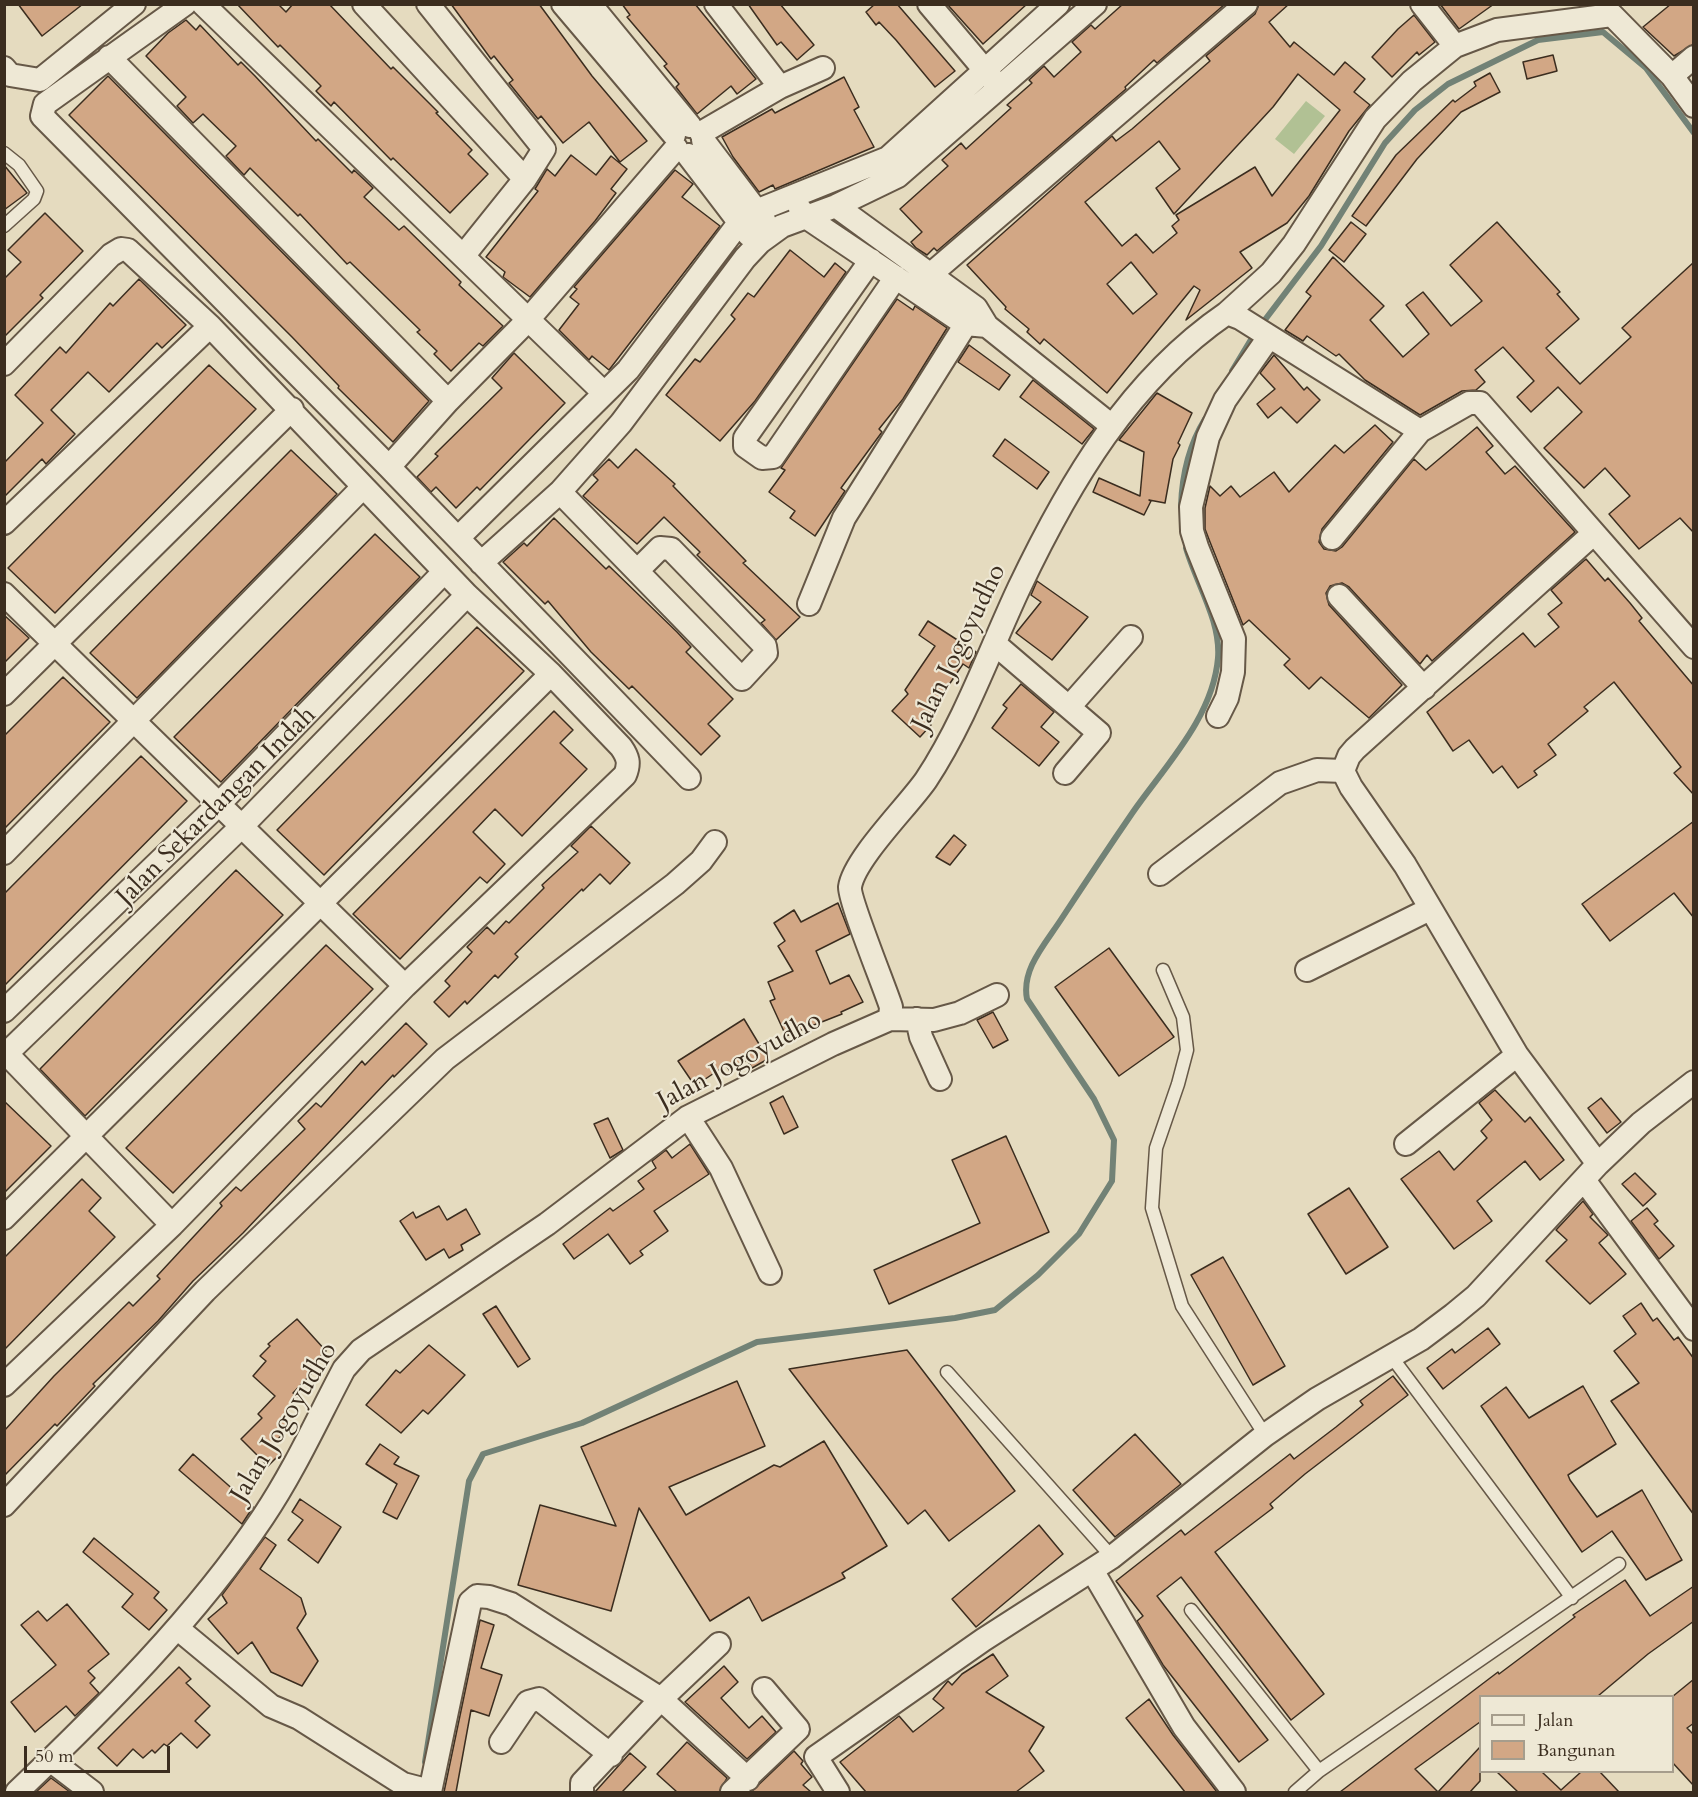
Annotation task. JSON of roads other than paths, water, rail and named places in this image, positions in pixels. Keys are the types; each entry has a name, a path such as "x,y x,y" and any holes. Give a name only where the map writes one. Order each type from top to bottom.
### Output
{"street":[{"path":"6,74 40,80 134,4"},
{"path":"185,4 45,105 42,116 389,467 688,778"},
{"path":"203,4 464,255 527,321 604,393"},
{"path":"428,4 542,143 543,153 464,255"},
{"path":"563,4 689,140"},
{"path":"590,4 689,140 766,239"},
{"path":"716,4 780,87"},
{"path":"929,4 1001,89"},
{"path":"458,538 628,370 748,217 888,158 1058,4"},
{"path":"481,563 560,492 621,423 745,258 766,239 806,217 836,206 898,176 1001,89 1095,4"},
{"path":"931,274 1246,4"},
{"path":"1422,4 1455,46"},
{"path":"368,6 525,178"},
{"path":"1618,10 1694,106"},
{"name":"Jalan Jogoyudho","path":"17,1792 50,1761 177,1628 264,1516 344,1369 361,1350 547,1224 688,1117 834,1044 890,1019 891,1007 850,889 853,878 857,868 926,780 995,644 1019,588 1077,477 1112,426 1135,396 1165,364 1207,326 1234,315 1271,273 1294,244 1375,118 1412,81 1455,46 1497,30 1618,10"},
{"path":"109,57 448,401"},
{"path":"1672,76 1694,57"},
{"path":"389,467 448,401 527,321 689,140 780,87 823,68"},
{"path":"791,197 806,217 896,277 976,319"},
{"path":"836,206 931,274 976,319 1112,426"},
{"path":"4,363 111,255 121,249 128,250 210,326 466,595 551,674 621,747 627,756 629,766 625,775 405,986 172,1225 4,1385"},
{"path":"871,260 745,438 746,446 762,458 772,457 896,277"},
{"path":"1234,315 1420,431"},
{"path":"809,604 844,518 976,319"},
{"path":"4,524 210,326"},
{"path":"1218,716 1227,698 1233,672 1234,639 1197,547 1192,531 1191,507 1208,437 1225,400 1264,334"},
{"path":"1332,538 1420,431 1469,402 1480,403 1694,647"},
{"path":"4,694 291,409"},
{"path":"4,853 363,487"},
{"path":"560,492 742,679 766,653 765,646 671,549 660,548 638,570"},
{"path":"1593,534 1355,749 1349,756 1343,771 1351,787 1406,865 1517,1055 1694,1329"},
{"name":"Jalan Sekardangan Indah","path":"4,1011 220,803 444,572"},
{"path":"4,594 134,718 405,986"},
{"name":"Jalan Sekardangan Indah","path":"5,1053 242,826 466,595"},
{"path":"1339,596 1424,688"},
{"path":"1070,706 1131,638"},
{"path":"995,644 1099,733 1065,773"},
{"path":"4,1218 86,1139 551,674"},
{"path":"1160,874 1280,783 1317,770 1343,771"},
{"path":"4,1505 205,1291 445,1059 666,891 701,861 715,842"},
{"path":"1307,970 1430,909"},
{"path":"890,1019 934,1020 960,1013 997,995"},
{"path":"917,1019 921,1037 940,1079"},
{"path":"5,1053 172,1225"},
{"path":"1407,1144 1517,1055"},
{"path":"816,1757 983,1640 1112,1557 1265,1435 1317,1399 1421,1339 1476,1296 1591,1172 1641,1124 1694,1082"},
{"path":"688,1117 721,1168 770,1273"},
{"path":"1092,1570 1184,1727 1234,1792"},
{"path":"177,1628 271,1706 299,1718 403,1784 429,1792 470,1602 477,1596 512,1604 661,1699 740,1786 798,1729"},
{"path":"582,1792 582,1783 611,1755 661,1699 719,1644"},
{"path":"764,1689 798,1729 838,1792"},
{"path":"501,1742 528,1702 539,1699 611,1755"},
{"path":"50,1761 92,1792"}],"lane":[{"path":"4,153 19,165 37,191 34,199 4,226"},
{"path":"1163,970 1183,1017 1187,1050 1156,1148 1152,1208 1182,1306 1265,1435"},
{"path":"1391,1356 1572,1598"},
{"path":"947,1372 1112,1557"},
{"path":"1295,1792 1319,1771 1619,1564"},
{"path":"1191,1610 1319,1771"}],"waterway":[{"path":"1261,325 1321,246 1385,143 1415,110 1448,84 1538,40 1603,32 1646,68 1694,133"},
{"path":"1232,371 1255,333"},
{"path":"1181,506 1187,461 1205,419"},
{"path":"425,1762 469,1481 483,1454 582,1423 757,1342 955,1318 995,1310 1038,1275 1079,1234 1112,1181 1114,1140 1094,1099 1027,999 1026,988 1031,967 1042,947 1133,812 1186,740 1207,700 1214,680 1218,644 1212,616 1186,548"}]}
